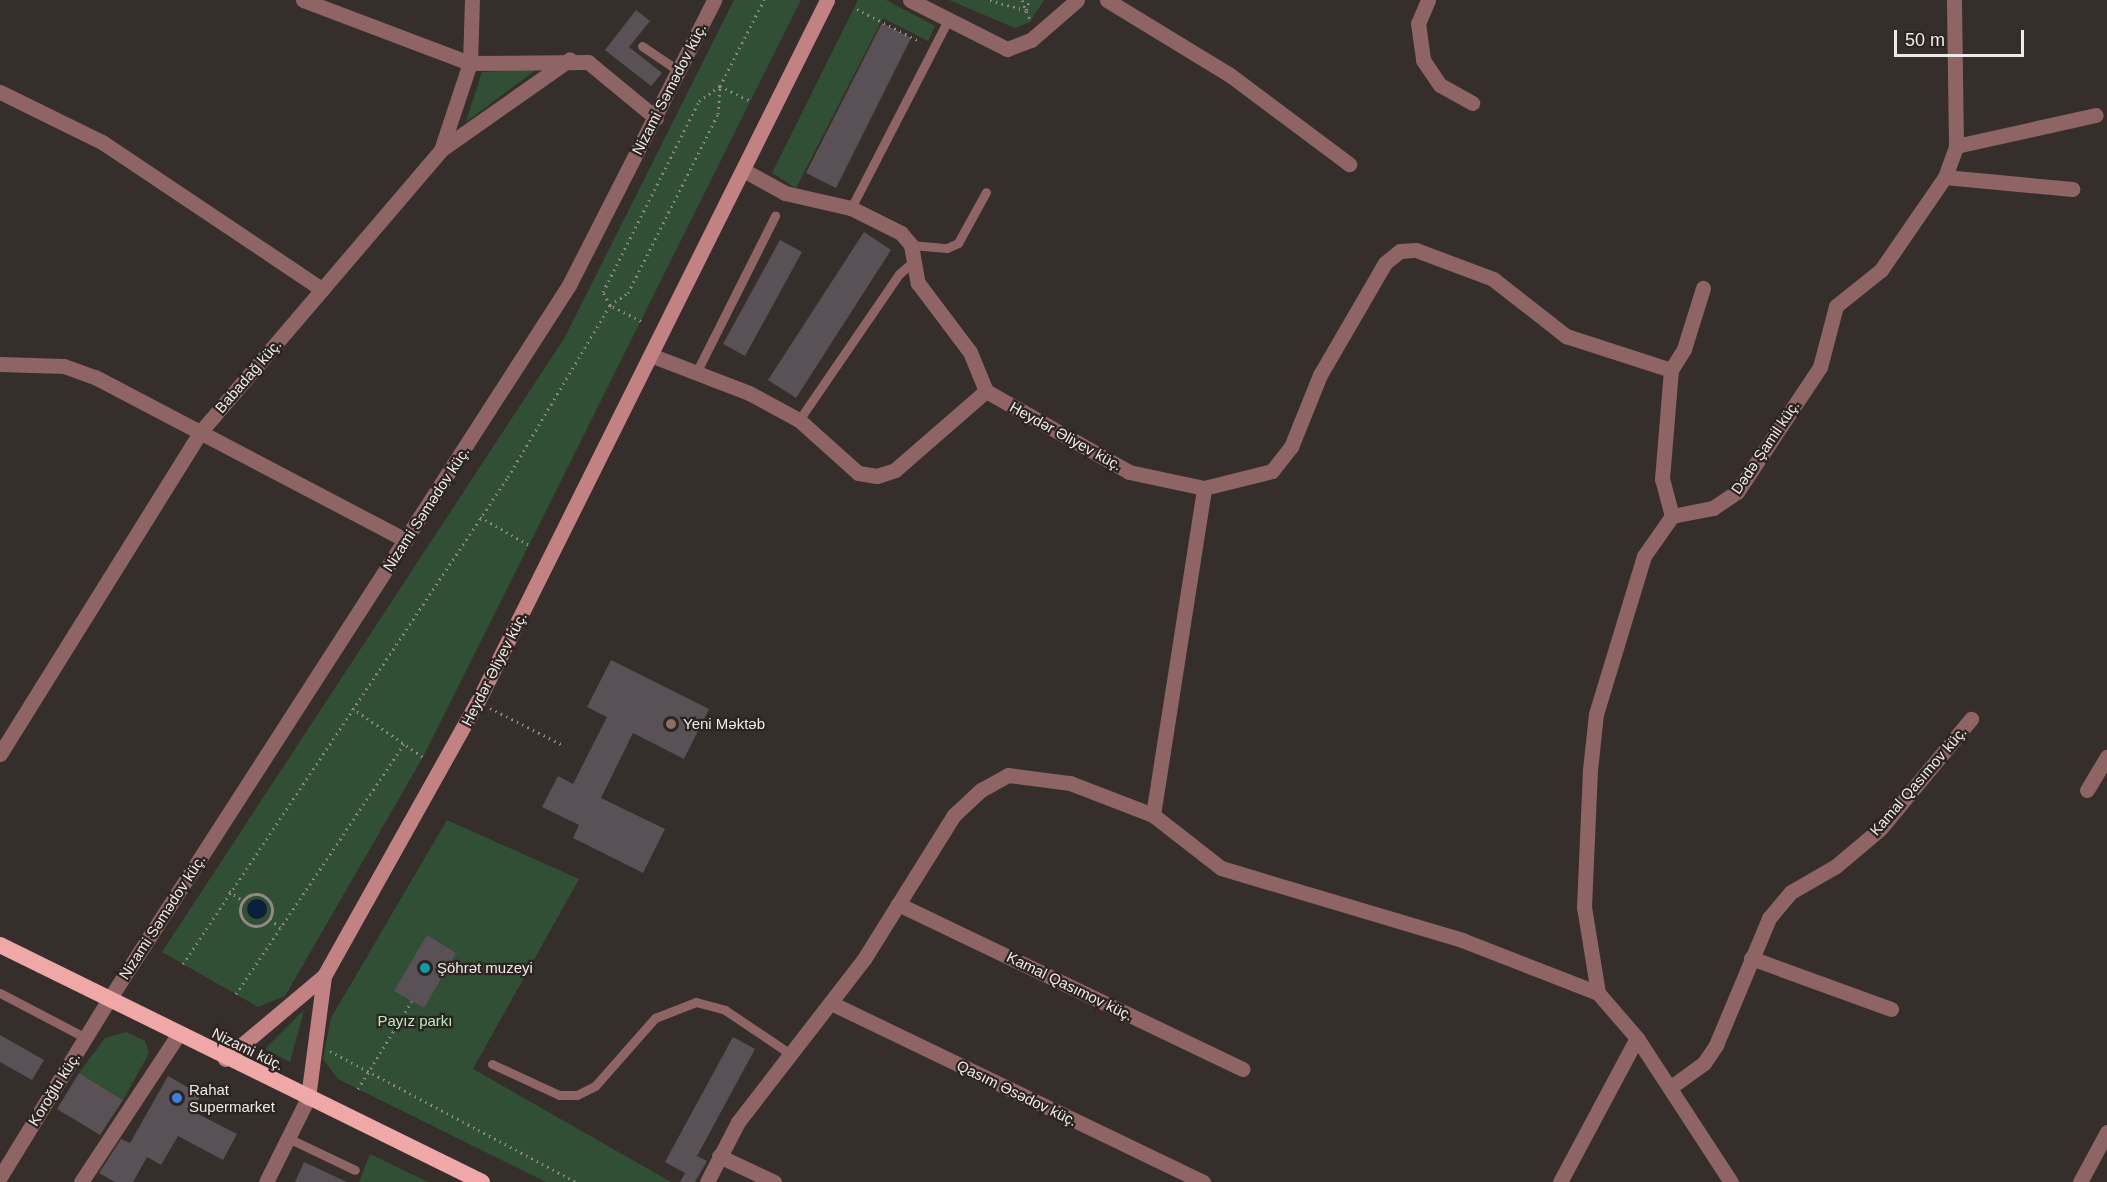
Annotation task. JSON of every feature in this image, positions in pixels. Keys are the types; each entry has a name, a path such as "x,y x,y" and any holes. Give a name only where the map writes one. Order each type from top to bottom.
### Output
{"highway":[{"name":"Nizami küç.","path":"0,945 108,1001 475,1181"}],"main road":[{"name":"Heydər Əliyev küç.","path":"324,976 478,701 653,356 827,0"},
{"path":"225,1059 324,976"},
{"path":"308,1098 324,976"}],"street":[{"path":"303,0 470,63 570,58 602,68 656,118"},
{"name":"Babadağ küç.","path":"0,754 202,430 441,150 470,63 472,0"},
{"name":"Nizami Səmədov küç.","path":"108,1001 569,285 656,118 714,0"},
{"path":"910,0 1007,49 1031,40 1077,0"},
{"path":"1107,0 1230,75 1349,164"},
{"path":"1428,0 1418,23 1423,60 1440,85 1472,103"},
{"name":"Dədə Şamil küç.","path":"1672,516 1713,508 1737,492 1820,367 1836,306 1881,270 1945,177 1956,146 1954,0"},
{"path":"441,150 570,58"},
{"path":"0,92 102,142 322,290"},
{"path":"1956,146 2096,115"},
{"path":"653,356 697,371 799,420 858,473 878,476 895,470 986,391 970,352 928,302 913,262 911,245 879,219 851,208 785,193 745,171"},
{"path":"1945,177 2072,189"},
{"name":"Heydər Əliyev küç.","path":"986,391 1129,471 1204,488 1272,471 1291,447 1320,375 1385,263 1400,251 1416,250 1492,279 1566,336 1671,370"},
{"path":"1598,993 1584,907 1596,714 1644,556 1672,516 1662,479 1671,370 1684,350 1703,288"},
{"path":"0,364 64,366 202,430 406,540"},
{"path":"1153,815 1204,488"},
{"name":"Kamal Qasımov küç.","path":"1671,1088 1704,1063 1716,1045 1769,918 1791,892 1836,866 1880,829 1971,719"},
{"path":"2087,790 2107,757"},
{"path":"707,1182 719,1156 789,1053 831,1003 898,904 954,815 981,790 1008,775 1070,783 1153,815 1221,868 1462,939 1598,993 1637,1038 1731,1182"},
{"name":"Kamal Qasımov küç.","path":"898,904 1243,1069"},
{"path":"1751,958 1891,1009"},
{"name":"Koroğlu küç.","path":"0,1177 108,1001"},
{"name":"Qasım Əsədov küç.","path":"831,1003 1203,1182"},
{"path":"81,1182 178,1035"},
{"path":"1560,1182 1637,1038"},
{"path":"266,1182 308,1098"},
{"path":"2080,1182 2107,1132"},
{"path":"719,1156 774,1182"}],"lane":[{"path":"851,208 948,20"},
{"path":"642,46 679,71"},
{"path":"911,245 947,248 958,243 986,192"},
{"path":"697,371 775,216"},
{"path":"799,420 899,274 913,262"},
{"path":"0,993 86,1038"},
{"path":"492,1064 560,1095 577,1095 595,1086 655,1018 696,1002 725,1010 789,1053"},
{"path":"288,1138 355,1170"}],"path":[{"path":"641,321 610,305 603,292 693,111 720,86 764,0"},
{"path":"990,0 1026,10"},
{"path":"1022,0 1030,21"},
{"path":"1026,10 1030,0"},
{"path":"857,9 933,49"},
{"path":"720,86 751,100"},
{"path":"183,964 229,891 557,400 610,305 633,282 718,114 720,86"},
{"path":"480,516 529,545"},
{"path":"478,701 563,744"},
{"path":"352,708 423,757"},
{"path":"236,994 404,744"},
{"path":"229,891 242,900"},
{"path":"242,900 261,893 273,909 270,919"},
{"path":"242,900 239,910 251,926 270,919"},
{"path":"270,919 281,927"},
{"path":"358,1089 412,1001"},
{"path":"323,1047 576,1182"}],"green space":[{"path":"734,0 801,0 423,757 285,996 258,1007 162,952 565,337"},
{"path":"858,0 886,0 935,26 928,41 883,18 796,188 772,173"},
{"path":"949,0 1044,0 1030,22 1015,28"},
{"path":"537,69 466,122 482,72"},
{"name":"Payız parkı","path":"447,820 579,879 473,1069 671,1182 546,1182 338,1079 323,1059 331,1018"},
{"path":"304,1010 290,1062 265,1049"},
{"path":"126,1032 145,1041 149,1053 123,1100 79,1073 105,1038"},
{"path":"370,1154 428,1182 359,1182"}],"water":[{"path":"257,899 264,902 267,909 264,916 257,919 250,916 247,909 250,902"}],"building":[{"path":"636,10 650,21 629,47 662,73 651,86 605,50"},
{"path":"882,23 911,38 836,188 806,173"},
{"path":"864,232 891,250 796,398 768,380"},
{"path":"780,240 802,252 745,356 723,344"},
{"path":"611,660 709,709 684,759 633,733 601,798 665,829 643,873 573,838 579,825 542,807 558,776 573,784 607,717 587,707"},
{"path":"427,935 456,953 424,1008 394,991"},
{"path":"0,1035 44,1060 32,1080 0,1062"},
{"path":"733,1037 755,1049 697,1156 707,1161 695,1182 680,1182 685,1173 665,1162"},
{"path":"79,1073 123,1100 100,1135 57,1109"},
{"path":"168,1076 201,1095 192,1111 237,1134 223,1160 178,1136 161,1165 147,1157 133,1182 115,1182 99,1173 121,1139 130,1143"},
{"path":"304,1162 347,1182 295,1182"}],"place":[{"name":"Yeni Məktəb","path":"671,724"},
{"name":"Şöhrət muzeyi","path":"425,968"},
{"name":"Rahat Supermarket","path":"177,1098"}]}
